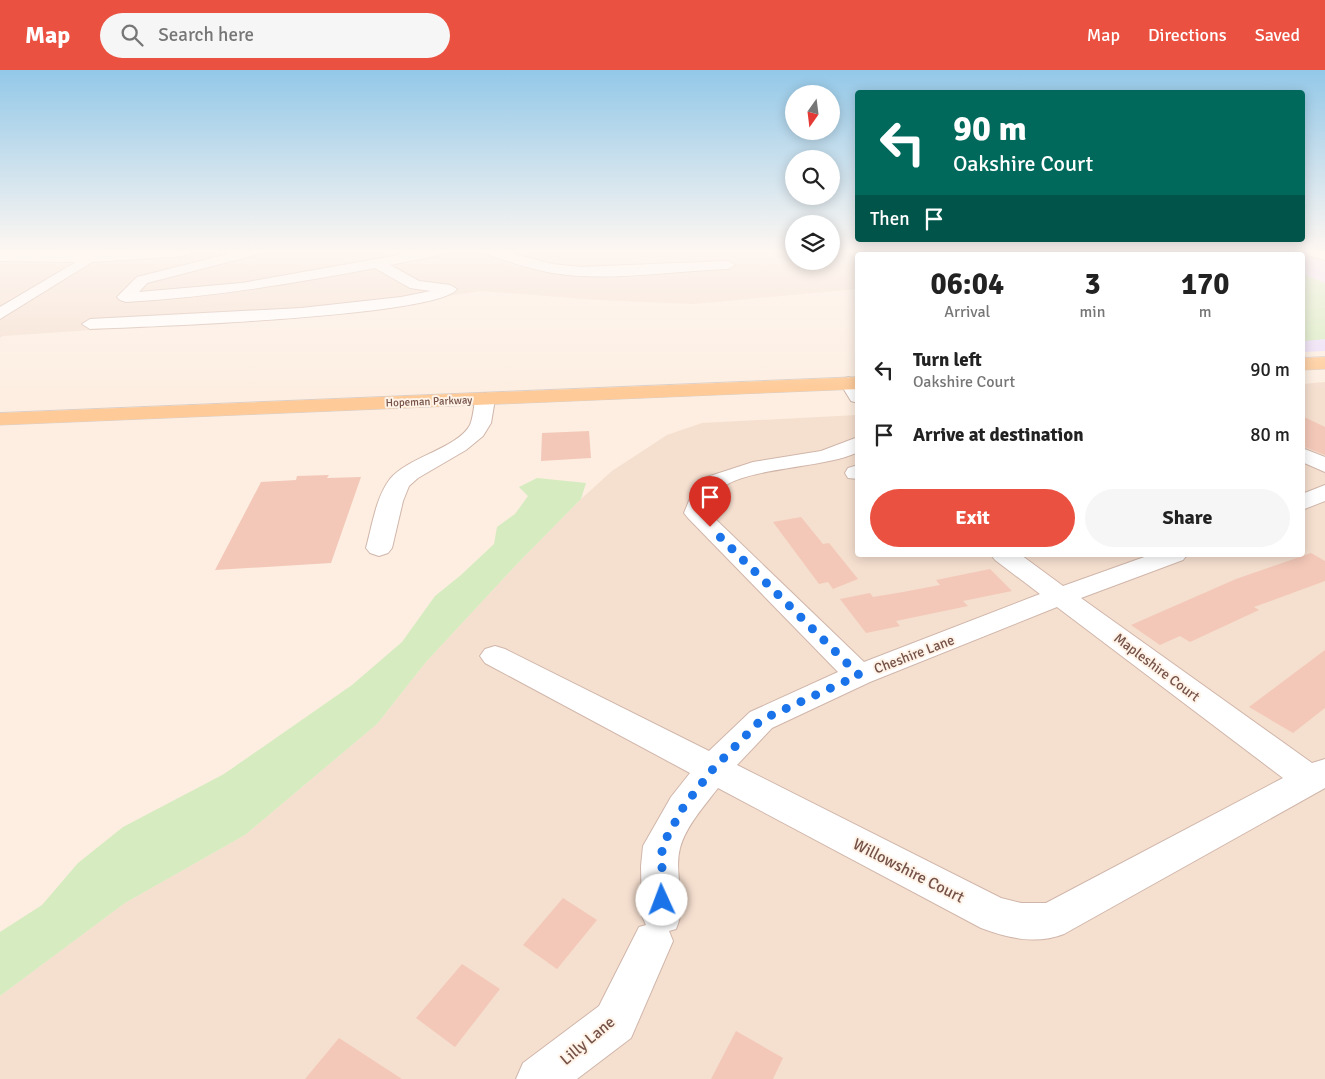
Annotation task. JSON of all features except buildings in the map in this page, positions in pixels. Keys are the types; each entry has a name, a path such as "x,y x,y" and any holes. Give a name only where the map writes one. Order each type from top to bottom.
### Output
{"main road":[{"path":"1305,364 1325,363"},
{"name":"Hopeman Parkway","path":"0,419 485,399 855,388"}],"street":[{"path":"0,314 24,299"},
{"path":"122,299 86,327 321,311 406,299"},
{"path":"855,444 832,454 786,462 716,482 704,491 696,513 859,675"},
{"path":"1305,455 1325,465"},
{"path":"1305,502 1325,492"},
{"name":"Mapleshire Court","path":"1007,557 1317,776"},
{"name":"Cheshire Lane","path":"658,929 662,846 684,806 713,769 761,720 859,675 1062,596 1169,557"},
{"name":"Willowshire Court","path":"495,656 995,915 1021,921 1050,921 1317,776"},
{"name":"Lilly Lane","path":"539,1079 615,1022 658,929"}],"lane":[{"path":"379,548 391,502 399,483 410,473 460,446 476,432 481,424 485,399"}],"shaded area":[{"path":"0,299 428,299 330,314 3,336 0,338"},
{"path":"585,299 747,299 694,304 597,300"},
{"path":"1305,299 1325,299 1325,351 1305,352"},
{"path":"1325,382 1325,1079 0,1079 0,996 125,903 245,835 377,724 426,662 517,564 581,499 612,471 667,435 702,423 855,415 855,557 1305,557 1305,384"}],"green space":[{"path":"1305,299 1325,299 1325,339 1305,341"},
{"path":"537,478 586,483 581,499 517,564 426,662 377,724 245,835 125,903 0,996 0,932 42,905 78,863 123,827 224,774 352,685 402,642 435,596 494,544 497,527 515,514 528,496 519,487"}],"route":[{"path":"662,900 660,866 662,846 684,806 713,769 745,734 761,720 859,675 710,527"}]}
